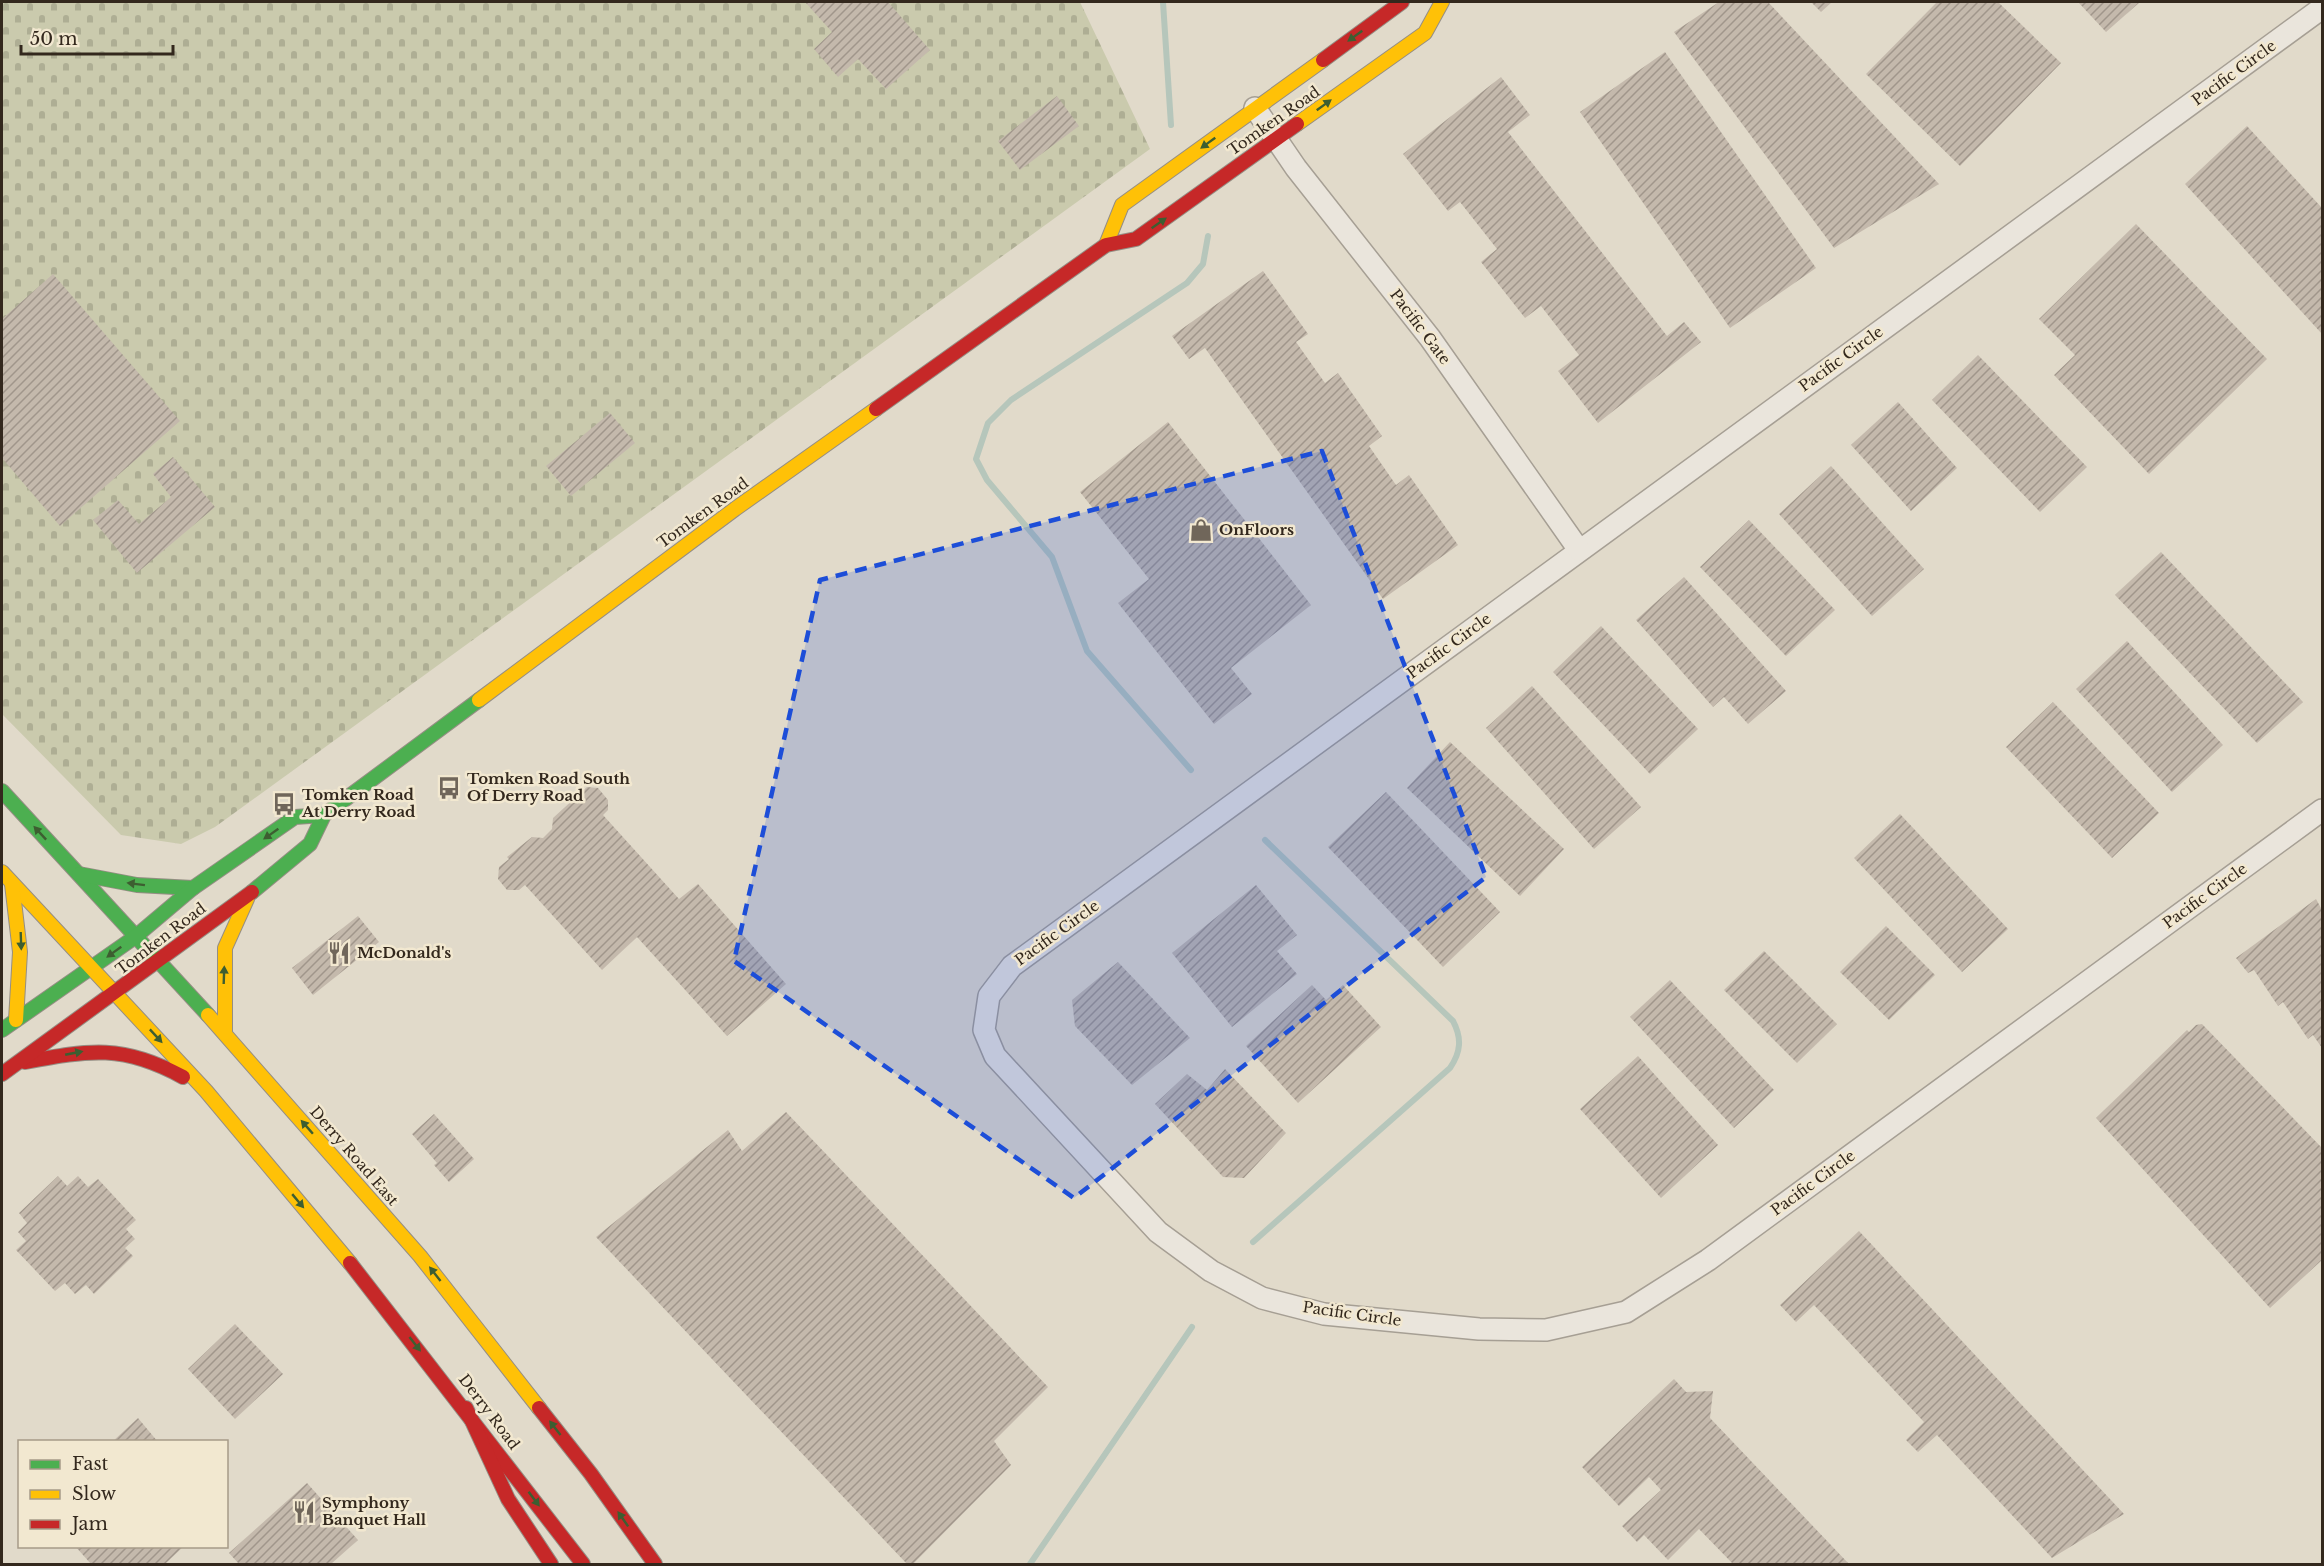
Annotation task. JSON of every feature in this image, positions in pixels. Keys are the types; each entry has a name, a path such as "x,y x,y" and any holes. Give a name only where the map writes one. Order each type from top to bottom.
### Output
{"main road":[{"name":"Tomken Road","path":"1107,245 1122,205 1402,2"},
{"name":"Tomken Road","path":"2,1074 249,894 310,844 324,815 735,509 1107,245 1136,239 1425,33 1442,2"},
{"name":"Derry Road East","path":"2,791 225,1033 420,1256 591,1474 655,1564"},
{"name":"Tomken Road","path":"2,1030 93,968 135,937 193,888 295,817 324,815"},
{"path":"2,872 207,1092"},
{"path":"79,874 137,885 193,888"},
{"path":"12,884 20,916 22,964 16,1020"},
{"path":"225,1033 223,1000 225,948 249,894"},
{"path":"16,1064 86,1051 121,1050 159,1062 207,1092"},
{"name":"Derry Road","path":"207,1092 366,1282 466,1408 583,1564"},
{"path":"466,1408 508,1499 551,1564"}],"street":[{"name":"Pacific Circle","path":"2322,8 1012,966 989,996 984,1029 995,1056 1110,1183 1158,1232 1211,1271 1262,1298 1324,1314 1479,1329 1546,1330 1626,1312 1708,1260 2322,810"},
{"name":"Pacific Gate","path":"1255,108 1430,338 1579,550"}],"highlighted area":[{"path":"1322,451 1486,877 1074,1198 734,961 820,580"}],"green space":[{"path":"2,2 1080,2 1150,149 215,827 181,844 121,835 2,714"}],"building":[{"path":"805,2 888,2 930,50 886,89 858,59 838,77 814,49 832,32"},
{"path":"1719,2 1768,2 1939,184 1834,248 1674,32"},
{"path":"1811,2 1832,2 1821,12"},
{"path":"1937,2 1998,2 2061,63 1960,166 1866,74"},
{"path":"2078,2 2140,2 2106,32"},
{"path":"1665,52 1816,268 1730,328 1580,112"},
{"path":"1501,77 1530,115 1508,132 1667,336 1684,322 1701,342 1598,423 1558,371 1579,355 1541,306 1525,318 1481,262 1497,249 1460,202 1448,211 1403,154"},
{"path":"1057,96 1079,126 1020,170 998,141"},
{"path":"2247,126 2322,208 2322,334 2185,184"},
{"path":"2136,224 2267,359 2149,474 2054,375 2075,355 2039,319"},
{"path":"1263,271 1308,334 1296,342 1325,383 1338,373 1382,436 1369,446 1396,485 1409,475 1458,545 1383,599 1205,348 1189,359 1172,336"},
{"path":"53,274 180,421 60,526 2,458 2,319"},
{"path":"1978,355 2087,467 2040,512 1932,400"},
{"path":"1898,402 1957,468 1911,511 1851,445"},
{"path":"610,413 635,443 571,496 546,466"},
{"path":"1168,422 1311,605 1231,668 1252,694 1214,724 1118,603 1149,579 1080,492"},
{"path":"173,457 215,507 137,573 93,520 118,500 139,524 171,497 153,474"},
{"path":"1831,466 1924,569 1872,616 1779,514"},
{"path":"1749,520 1835,610 1786,656 1700,567"},
{"path":"2161,552 2303,702 2257,743 2115,595"},
{"path":"1684,577 1786,691 1748,724 1724,697 1713,707 1636,620"},
{"path":"1601,626 1698,729 1650,774 1553,672"},
{"path":"2127,641 2223,745 2172,792 2076,689"},
{"path":"1532,686 1641,807 1594,849 1486,728"},
{"path":"2053,702 2159,813 2112,858 2006,747"},
{"path":"1450,742 1564,849 1520,896 1407,788"},
{"path":"587,787 598,788 608,800 608,810 603,815 679,899 698,884 786,984 727,1036 637,937 602,970 525,885 519,890 507,890 498,879 499,867 509,859 507,857 532,837 543,838 552,829 553,818"},
{"path":"1386,792 1500,912 1443,967 1328,847"},
{"path":"1900,814 2008,929 1962,972 1854,858"},
{"path":"1256,885 1297,935 1277,951 1297,974 1232,1027 1172,953"},
{"path":"2316,899 2322,910 2322,1048 2313,1035 2308,1039 2283,1002 2278,1006 2254,970 2248,973 2236,958"},
{"name":"McDonald's","path":"358,916 379,942 313,995 292,968"},
{"path":"1886,926 1935,975 1889,1020 1840,972"},
{"path":"1764,951 1837,1024 1797,1063 1724,990"},
{"path":"1118,962 1190,1038 1132,1085 1075,1026 1072,1000"},
{"path":"1670,980 1774,1090 1734,1128 1630,1017"},
{"path":"1312,985 1326,1000 1343,985 1381,1027 1298,1103 1246,1046"},
{"path":"2202,1024 2322,1148 2322,1260 2270,1308 2096,1118 2187,1030 2189,1032 2196,1025"},
{"path":"1638,1056 1718,1145 1661,1198 1580,1109"},
{"path":"1225,1069 1286,1133 1244,1178 1223,1177 1155,1104 1187,1074 1207,1090"},
{"path":"786,1112 1048,1387 994,1441 1011,1465 913,1564 907,1564 596,1237 728,1130 742,1151"},
{"path":"434,1114 474,1159 449,1182 434,1165 437,1163 412,1134"},
{"path":"58,1176 67,1186 78,1176 88,1187 98,1179 136,1220 126,1229 135,1239 125,1248 133,1256 94,1294 86,1285 75,1294 65,1283 55,1291 16,1250 26,1241 18,1232 27,1223 19,1213"},
{"path":"1859,1231 2124,1514 2052,1558 1937,1435 1918,1452 1906,1440 1924,1422 1814,1305 1796,1322 1780,1305"},
{"path":"235,1324 283,1374 235,1419 188,1369"},
{"path":"1674,1379 1686,1392 1713,1391 1710,1418 1849,1564 1733,1564 1699,1529 1668,1560 1644,1535 1637,1542 1622,1526 1661,1490 1649,1477 1619,1506 1582,1467"},
{"path":"138,1418 156,1440 114,1440"},
{"name":"Symphony Banquet Hall","path":"307,1483 358,1540 331,1564 239,1564 229,1553"},
{"path":"77,1548 182,1548 165,1564 91,1564"}],"waterway":[{"path":"1163,2 1171,125"},
{"path":"1191,770 1087,651 1052,557 987,480 976,459 988,423 1011,400 1187,283 1203,264 1208,236"},
{"path":"1253,1242 1450,1068 1459,1045 1458,1033 1453,1021 1265,840"},
{"path":"1030,1564 1192,1327"}],"traffic: fast":[{"path":"252,892 310,844 324,815 479,700"},
{"path":"2,791 208,1015"},
{"path":"2,1030 135,937 193,888 295,817 324,815"},
{"path":"79,874 137,885 193,888"}],"traffic: slow":[{"path":"1297,124 1425,33 1442,2"},
{"path":"1106,245 1122,205 1323,60"},
{"path":"479,700 735,509 876,409"},
{"path":"2,872 206,1091 350,1263"},
{"path":"12,884 20,952 16,1020"},
{"path":"225,1033 225,948 247,899"},
{"path":"208,1015 420,1256 539,1408"}],"traffic: jam":[{"path":"1323,60 1402,2"},
{"path":"876,409 1106,245 1136,239 1297,124"},
{"path":"2,1074 252,892"},
{"path":"25,1062 69,1055 106,1053 142,1059 183,1077"},
{"path":"350,1263 583,1564"},
{"path":"466,1408 508,1499 551,1564"},
{"path":"539,1408 591,1474 655,1564"}],"place":[{"name":"OnFloors","path":"1201,530"},
{"name":"Tomken Road South Of Derry Road","path":"449,788"},
{"name":"Tomken Road At Derry Road","path":"284,804"},
{"name":"McDonald's","path":"339,953"},
{"name":"Symphony Banquet Hall","path":"304,1512"}]}
